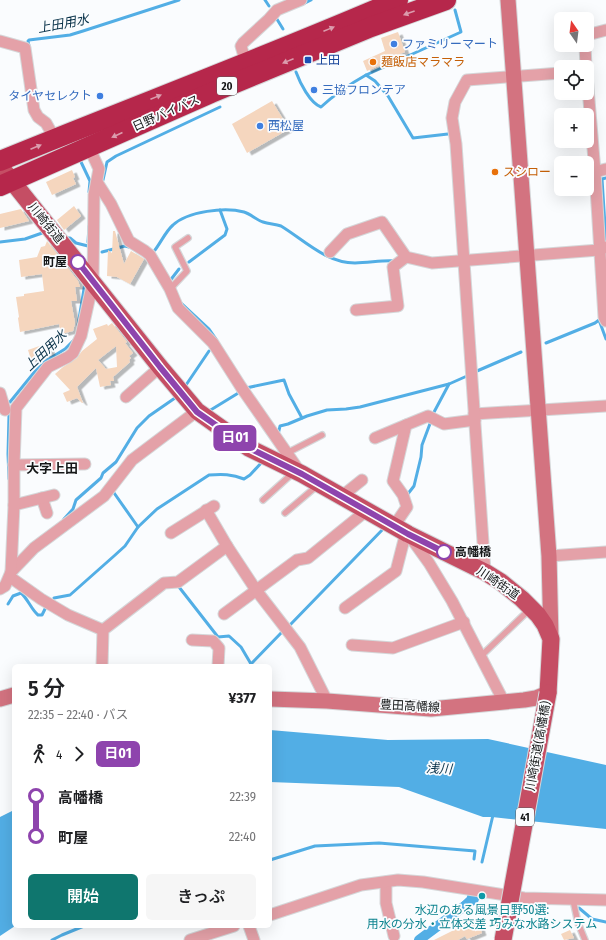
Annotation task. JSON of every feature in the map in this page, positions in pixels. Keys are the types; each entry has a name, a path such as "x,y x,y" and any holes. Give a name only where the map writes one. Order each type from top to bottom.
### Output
{"highway":[{"name":"日野バイパス","path":"0,162 398,0"},
{"name":"日野バイパス","path":"4,177 89,147 252,76 371,27 446,0"}],"main road":[{"name":"川崎街道","path":"4,177 93,282 197,412 249,448 299,472 402,531 485,572 513,591 531,608 545,625 551,639"},
{"name":"41","path":"548,693 551,639"},
{"name":"川崎街道(高幡橋)","path":"503,940 548,693"}],"street":[{"path":"246,63 241,46 275,5 300,0"},
{"path":"508,0 549,556 551,639"},
{"path":"594,33 606,30"},
{"path":"0,41 25,48 34,110 38,117 46,123 55,139"},
{"path":"485,572 456,144 452,118 455,102 467,80 554,73"},
{"path":"589,100 603,249 605,318"},
{"path":"7,410 48,367 73,353 81,336 93,282 94,195 99,169 89,147"},
{"path":"595,172 606,169"},
{"path":"97,182 111,204 129,241 150,255 170,289 178,308 214,343 241,387 299,472"},
{"path":"330,252 347,234 382,222 406,257 432,263 603,249"},
{"path":"356,310 398,306 393,267 406,257"},
{"path":"126,396 160,367"},
{"path":"0,393 7,410 14,465 14,505 10,575"},
{"path":"375,438 428,416 444,424 475,417 538,410 606,406"},
{"path":"0,589 5,586 10,575 34,548 104,496 132,460 197,412"},
{"path":"345,608 396,571 407,507 403,496 393,481 406,425"},
{"path":"14,465 85,464"},
{"path":"342,496 362,480"},
{"path":"14,505 54,494"},
{"path":"42,498 47,513"},
{"path":"171,533 210,508 227,546 256,590 300,647 327,701"},
{"path":"224,614 296,560 308,558 366,511"},
{"path":"402,531 429,563 464,622 480,657 504,702"},
{"path":"103,630 164,583 178,582 227,546"},
{"path":"549,556 606,552"},
{"path":"10,575 41,599 68,615 103,630"},
{"path":"352,645 393,648 464,622"},
{"path":"102,664 103,630"},
{"path":"192,640 213,641 219,648 218,664"},
{"name":"豊田高幡線","path":"272,699 327,701 431,709 536,698 548,693"},
{"path":"0,699 12,696"},
{"path":"272,914 341,891 386,882 410,881 524,898 606,900"},
{"path":"386,882 386,903 394,936"},
{"path":"190,940 228,928"},
{"path":"250,928 254,940"}],"lane":[{"path":"170,289 187,271 175,247 188,238"},
{"path":"287,453 322,435"},
{"path":"264,500 299,472"},
{"path":"285,513 319,484"},
{"path":"480,657 531,608"},
{"path":"572,900 578,923 585,940"}],"water":[{"name":"浅川","path":"272,730 388,740 488,739 606,765 606,829 483,817 399,787 272,782"},
{"path":"12,811 12,928 0,936 0,817"}],"building":[{"path":"398,32 405,52 382,61 383,64 367,71 363,61 385,51 381,38"},
{"name":"西松屋","path":"272,101 289,129 247,153 232,124"},
{"path":"72,170 75,177 73,178 76,184 52,195 46,182"},
{"path":"74,206 81,216 64,230 57,220"},
{"path":"21,209 29,221 0,228 0,214"},
{"path":"113,231 115,231 124,264 131,251 144,259 130,284 117,277 107,276 108,250 112,253"},
{"path":"47,241 78,281 80,287 75,287 77,301 71,301 75,323 73,331 61,334 59,324 20,332 16,297 24,296 24,294 44,291 42,274 21,277 19,260 37,257 41,247 45,246"},
{"path":"112,323 127,342 125,343 133,353 129,356 131,358 129,360 130,362 113,377 114,381 110,381 111,385 100,387 96,368 77,387 83,403 77,398 67,402 63,393 70,390 55,374 77,358 82,351 97,339 93,329 107,324 108,326","holes":["116,346 117,367 106,369 98,360"]},
{"path":"48,343 51,353 31,360 28,350"},
{"path":"477,918 482,933 467,939 465,936 458,940 434,940 462,926 461,924"},
{"path":"570,930 574,938 564,940 561,934"}],"waterway":[{"name":"上田用水","path":"29,46 29,40 70,35 179,0"},
{"name":"上田用水","path":"265,0 269,6"},
{"path":"303,4 311,0"},
{"name":"上田用水","path":"296,72 309,97 321,107 354,82 366,75 461,32 455,10"},
{"name":"上田用水","path":"275,16 283,29"},
{"path":"366,75 375,81 388,96 413,138 448,134"},
{"path":"103,180 107,162 116,156 220,107"},
{"name":"上田用水","path":"81,162 90,181 89,192"},
{"path":"606,178 602,179 606,241"},
{"path":"189,262 225,235 227,229 220,210"},
{"path":"155,250 168,230 180,220 197,213 227,210 244,212 265,223 281,226 316,250 334,259 355,263 395,261"},
{"name":"上田用水","path":"88,242 89,226"},
{"path":"0,242 25,239 45,232"},
{"path":"66,238 70,238 76,243 88,246"},
{"path":"102,252 125,246 129,247"},
{"path":"169,282 179,269"},
{"name":"上田用水","path":"78,325 85,283"},
{"path":"181,303 209,329 216,339"},
{"path":"546,343 599,320 606,339"},
{"name":"上田用水","path":"10,402 41,364 65,349 74,340"},
{"path":"186,385 209,351"},
{"path":"477,371 521,352"},
{"path":"278,435 280,426 307,416 327,410 360,407 449,384 467,376"},
{"path":"246,388 284,380 289,394 302,418"},
{"path":"433,414 449,384"},
{"path":"209,411 240,392"},
{"path":"64,519 73,509 76,500 101,478 103,473 116,462 137,428 149,416 175,398"},
{"name":"上田用水","path":"9,415 9,479"},
{"path":"407,495 414,486 421,457 422,445 431,421"},
{"path":"54,598 70,595 125,546 138,527 157,509 209,475 227,475 244,479 250,475 263,461"},
{"path":"113,490 138,527"},
{"path":"289,626 385,527"},
{"path":"176,585 218,637 229,636 241,647 251,664"},
{"path":"8,604 13,596 21,593 38,615 42,615 46,607"},
{"path":"251,664 282,632"},
{"path":"482,862 493,815"},
{"path":"272,859 315,846 379,843 475,851 474,859"},
{"path":"443,923 468,898 470,894"},
{"path":"469,895 478,896"},
{"path":"419,940 474,899"},
{"path":"515,902 541,904"},
{"path":"579,908 592,919 606,922"},
{"path":"52,940 79,928"}],"bus line":[{"name":"日01","path":"78,262 197,412 249,448 302,474 366,511 444,552"}],"place":[{"name":"ファミリーマート","path":"394,44"},
{"name":"上田","path":"308,60"},
{"name":"麺飯店マラマラ","path":"373,62"},
{"name":"三協フロンテア","path":"314,90"},
{"name":"タイヤセレクト","path":"100,96"},
{"name":"西松屋","path":"260,126"},
{"name":"スシロー","path":"495,172"},
{"name":"町屋","path":"78,262"},
{"name":"高幡橋","path":"444,552"},
{"name":"水辺のある風景日野50選: 用水の分水・立体交差 巧みな水路システム","path":"482,896"}],"district":[{"name":"大字上田","path":"52,468"}]}
